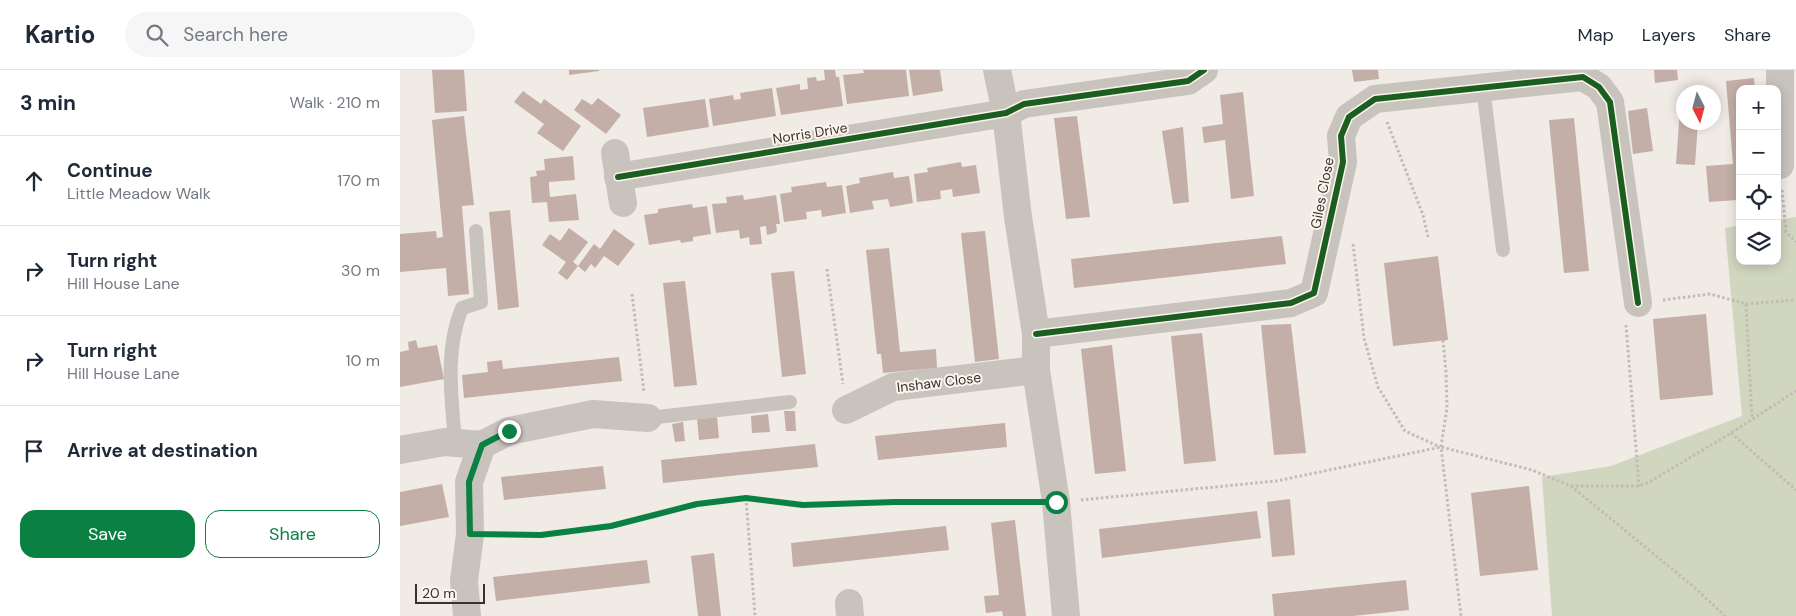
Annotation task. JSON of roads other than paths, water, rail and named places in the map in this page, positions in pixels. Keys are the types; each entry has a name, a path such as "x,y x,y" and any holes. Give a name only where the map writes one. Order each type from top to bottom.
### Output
{"street":[{"path":"997,70 1006,113 1018,217 1036,334 1036,370 1056,502 1066,616"},
{"name":"Norris Drive","path":"619,178 1006,113 1024,104 1188,80 1204,70"},
{"path":"1780,70 1780,130"},
{"name":"Giles Close","path":"1036,334 1291,303 1314,293 1343,162 1340,136 1349,117 1375,99 1583,77 1599,87 1610,102 1638,303"},
{"name":"Inshaw Close","path":"846,410 893,386 1036,370"},
{"path":"400,450 445,442 482,445 509,431 593,414 648,418"},
{"path":"467,616 464,581 470,534 469,482 482,445"}],"lane":[{"path":"1484,87 1503,250"},
{"path":"455,443 451,348 462,308 481,302 476,231"},
{"path":"648,418 790,402"}]}
